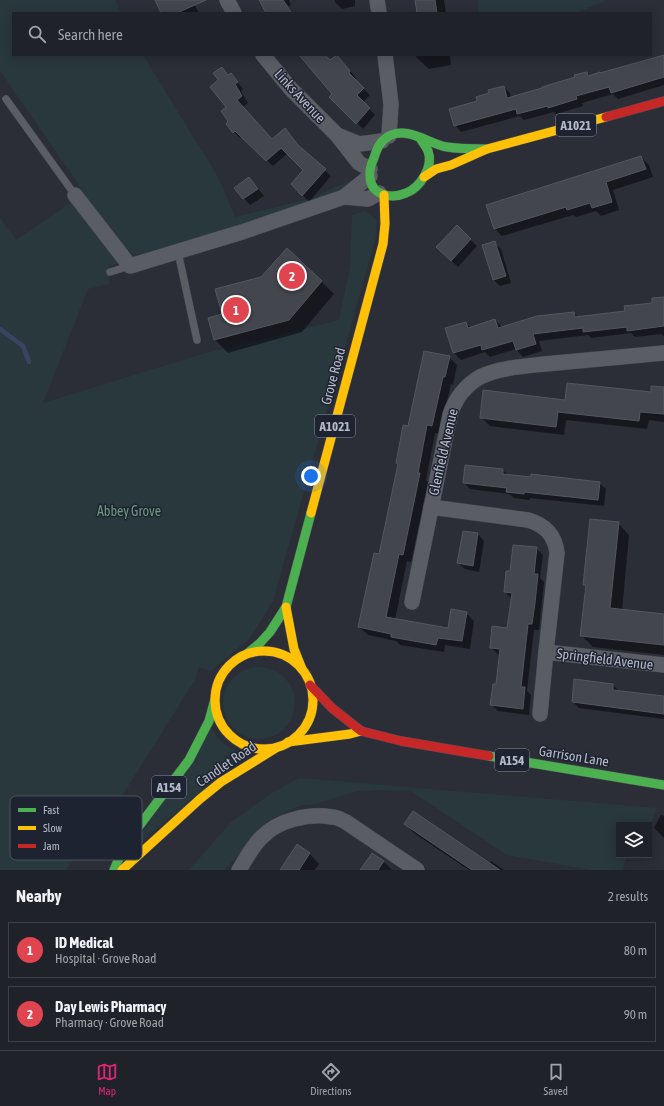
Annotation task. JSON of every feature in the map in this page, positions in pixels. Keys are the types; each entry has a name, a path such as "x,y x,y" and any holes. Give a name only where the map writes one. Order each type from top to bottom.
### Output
{"main road":[{"name":"A1021","path":"424,177 436,169 451,165 487,149 664,101"},
{"path":"405,203 412,191 424,177 428,166 428,151 417,137 407,132 399,132 385,138 377,147 370,172 372,184 382,194 402,196 412,191"},
{"name":"A1021","path":"417,137 448,147 487,149"},
{"name":"Grove Road","path":"248,653 262,643 273,630 286,607 383,244 385,224 382,194"},
{"name":"Grove Road","path":"383,244 395,220"},
{"name":"Grove Road","path":"286,607 294,649 302,669"},
{"path":"268,651 287,657 302,669 310,685 312,704 309,718 302,730 288,742 277,747 268,749 255,748 242,744 234,739 227,733 215,708 217,686 223,672 234,661 248,653 268,651"},
{"name":"Garrison Lane","path":"310,685 332,708 361,731 401,741 664,785"},
{"name":"Candlet Road","path":"142,822 189,760 209,721 215,699"},
{"name":"Garrison Lane","path":"288,742 350,734 361,731"},
{"name":"Candlet Road","path":"142,852 221,782 277,747"},
{"name":"Candlet Road","path":"114,870 118,860"},
{"name":"Candlet Road","path":"122,870 133,860"}],"street":[{"path":"227,0 233,12"},
{"path":"377,0 379,12"},
{"name":"Links Avenue","path":"264,56 291,89 337,135 359,163 370,172"},
{"path":"385,56 392,104 385,138"},
{"path":"392,104 406,129 417,137"},
{"name":"Links Avenue","path":"337,135 359,144 385,138"},
{"path":"344,197 370,172"},
{"path":"75,195 130,266 242,232 344,197 368,199 382,194"},
{"name":"Glenfield Avenue","path":"412,602 442,448 452,408 462,392 477,380 490,374 523,366 664,353"},
{"name":"Springfield Avenue","path":"431,507 528,520 539,524 550,533 554,542 556,553 540,714"},
{"name":"Springfield Avenue","path":"546,652 664,665"},
{"path":"239,870 262,837 271,829 298,818 310,816 334,817 346,822 398,865 417,870"}],"lane":[{"path":"6,99 75,195"},
{"path":"178,252 197,340"},
{"path":"110,272 130,266"}],"green space":[{"path":"0,0 115,0 121,12 12,12 12,56 144,56 218,177 235,217 309,199 351,180 352,191 155,254 134,255 117,240 0,71"},
{"path":"478,0 606,0 579,12 479,12"},
{"name":"Abbey Grove","path":"71,203 121,263 109,266 109,284 88,289 43,403 206,353 339,320 350,267 352,215 365,211 377,220 376,237 273,601 250,638 211,671 199,667 195,680 122,796 10,796 10,860 74,860 66,870 0,870 0,218 16,240"},
{"path":"252,667 266,667 273,669 285,677 293,689 295,703 293,717 285,729 273,737 266,739 252,739 245,737 233,729 225,717 223,710 223,696 225,689 233,677 245,669"},
{"path":"212,728 220,740 227,746 240,753 241,758 142,841 142,833"},
{"path":"299,778 657,808 651,822 616,822 616,858 626,858 623,870 591,870 507,855 411,791 385,790 357,791 316,804 303,805 290,810 268,821 258,830 245,849 224,870 189,870 231,822 272,793"}],"building":[{"path":"155,0 206,0 179,12 161,12"},
{"path":"259,0 283,0 291,12 265,12"},
{"path":"415,0 435,0 437,12 417,12"},
{"path":"664,55 664,77 611,93 609,87 576,96 577,99 548,108 548,106 517,114 516,109 454,126 449,109 477,101 476,97 489,93 488,90 504,86 507,98 575,77 574,75 587,72 588,76"},
{"path":"300,56 326,56 330,60 338,56 350,71 349,73 364,88 357,95 370,108 356,124 329,97 332,94"},
{"path":"222,67 228,75 231,73 238,82 235,84 242,96 237,100 272,139 285,128 298,145 326,169 302,196 291,184 303,170 281,148 266,161 235,131 233,133 226,124 228,121 221,111 226,107 210,87 218,80 213,73"},
{"path":"641,156 646,169 606,182 612,202 592,208 590,203 567,210 566,207 494,229 486,205"},
{"path":"249,177 258,189 243,199 234,188"},
{"path":"457,225 471,239 451,261 436,247"},
{"path":"495,241 506,276 493,280 482,245"},
{"path":"287,248 322,281 289,320 214,340 208,318 222,314 215,289 261,277"},
{"path":"664,297 664,326 627,331 627,327 583,332 583,328 533,334 536,344 516,350 513,341 482,350 481,345 453,353 445,328 466,322 468,328 495,319 498,328 537,316 574,312 575,317 625,311 624,306 652,303 652,298"},
{"path":"424,351 450,356 445,377 443,377 432,426 427,425 418,473 420,473 403,555 399,554 386,617 448,628 451,609 467,612 462,641 438,638 436,645 391,637 391,634 358,627 374,553 379,554 398,464 396,463 403,425 408,426"},
{"path":"567,383 651,392 651,386 664,387 664,414 640,412 639,421 558,412 556,427 480,418 483,390 565,400"},
{"path":"465,465 503,469 503,474 531,477 531,474 600,482 598,500 524,492 524,494 506,492 507,488 463,483"},
{"path":"590,519 619,522 610,608 664,614 664,645 580,636 586,585 583,585"},
{"path":"463,531 478,533 473,566 457,563"},
{"path":"513,545 537,547 534,574 538,574 535,603 532,624 528,624 521,687 525,687 523,709 490,705 493,684 496,684 500,649 490,648 492,626 507,628 512,593 504,592 506,571 510,571"},
{"path":"574,679 613,684 613,690 664,696 664,714 572,702"},
{"path":"413,811 500,870 472,870 404,824"},
{"path":"297,844 310,853 299,870 280,870"},
{"path":"372,853 384,861 378,870 360,870"}],"waterway":[{"path":"0,329 23,346 29,362"}],"traffic: fast":[{"path":"420,138 428,151 429,157 427,170 421,181 411,190 401,195 389,196 374,189 370,175 370,168 376,151 383,140 396,133 411,134 447,147 462,149 487,149"},
{"path":"248,653 270,632 286,607 311,513"},
{"path":"142,822 189,760 209,721 215,699"},
{"path":"489,756 664,785"},
{"path":"114,870 118,860"}],"traffic: slow":[{"path":"424,177 436,169 451,165 487,149 606,117"},
{"path":"311,513 383,244 385,224 384,195"},
{"path":"286,607 294,649 302,669"},
{"path":"264,651 283,655 299,665 309,681 313,700 309,719 299,735 283,745 264,749 245,745 229,735 219,719 215,700 219,681 229,665 245,655 264,651"},
{"path":"288,742 350,734 361,731"},
{"path":"142,852 221,782 276,748"},
{"path":"122,870 133,860"}],"traffic: jam":[{"path":"606,117 664,101"},
{"path":"310,685 332,708 361,731 401,741 489,756"}],"place":[{"name":"Day Lewis Pharmacy","path":"292,276"},
{"name":"ID Medical","path":"236,310"}]}
